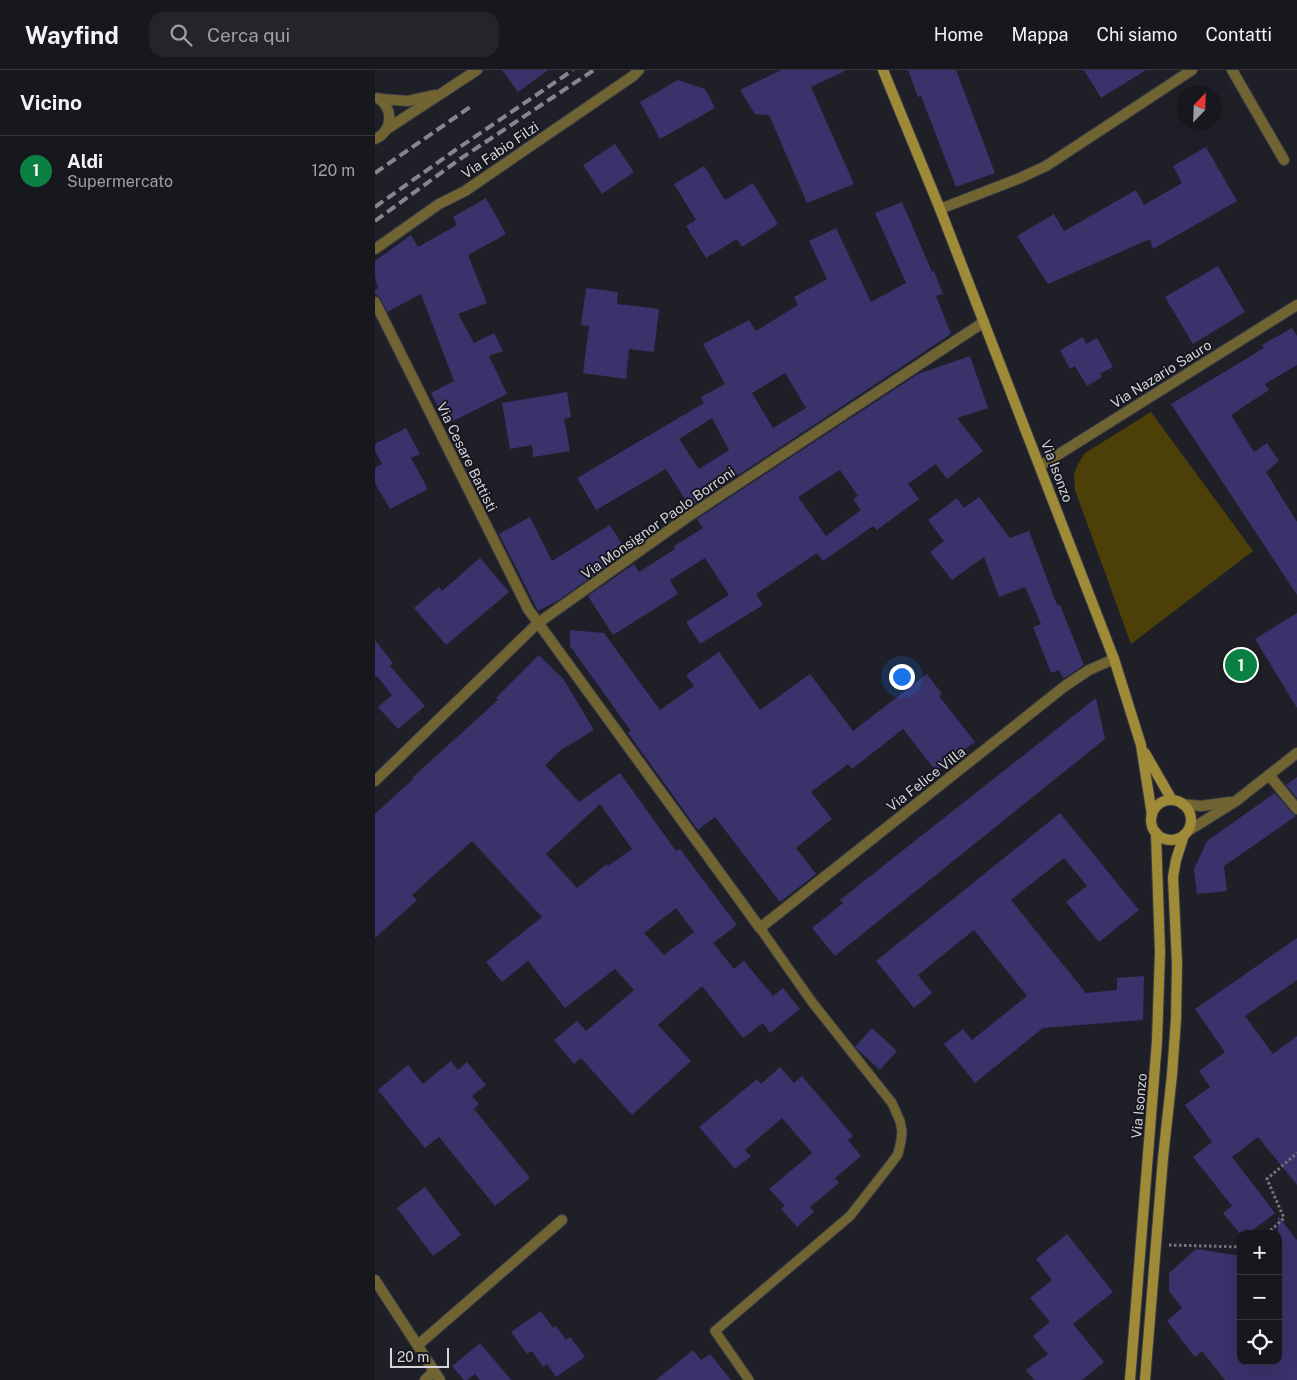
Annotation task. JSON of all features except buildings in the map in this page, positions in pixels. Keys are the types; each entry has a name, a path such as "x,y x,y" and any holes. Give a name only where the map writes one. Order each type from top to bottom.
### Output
{"street":[{"path":"375,139 380,137 387,129 477,70"},
{"name":"Via Fabio Filzi","path":"375,249 429,211 465,191 633,76 639,70"},
{"name":"Via Isonzo","path":"883,70 940,209 1114,659 1141,745 1152,815"},
{"path":"940,209 1021,178 1046,166 1192,70"},
{"path":"1232,70 1284,160"},
{"path":"378,98 408,101 441,93"},
{"path":"378,98 386,105 389,113 390,122 387,129"},
{"name":"Via Cesare Battisti","path":"375,302 521,597 760,928"},
{"name":"Via Nazario Sauro","path":"1040,466 1297,305"},
{"name":"Via Monsignor Paolo Borroni","path":"375,781 538,623 689,516 984,322"},
{"name":"Via Felice Villa","path":"760,928 1065,686 1089,670 1114,659"},
{"name":"Via Isonzo","path":"1141,745 1177,802"},
{"path":"1236,801 1201,806 1177,802 1160,804 1152,815 1151,822 1156,833 1167,840 1179,839 1236,801 1297,753"},
{"path":"1269,775 1297,809"},
{"path":"1177,802 1190,813 1191,820 1186,833"},
{"name":"Via Isonzo","path":"1130,1380 1158,1034 1160,952 1156,833"},
{"name":"Via Isonzo","path":"1145,1380 1155,1245 1176,1019 1177,964 1173,878 1175,860 1186,833"},
{"path":"417,1344 562,1220"},
{"path":"375,1280 437,1376 425,1380"}],"lane":[{"path":"749,1380 715,1331 850,1216 897,1154 902,1131 892,1102 811,1002 760,928"}],"path":[{"path":"1271,1230 1283,1218 1267,1179 1297,1152"},
{"path":"1155,1245 1237,1247"}],"shaded area":[{"path":"1151,412 1253,551 1131,644 1075,490 1074,474 1085,453"}],"railway":[{"path":"375,207 573,70"},
{"path":"375,221 460,159 594,70"},
{"path":"375,173 473,105"}],"place":[{"name":"Aldi","path":"1241,665"}]}
